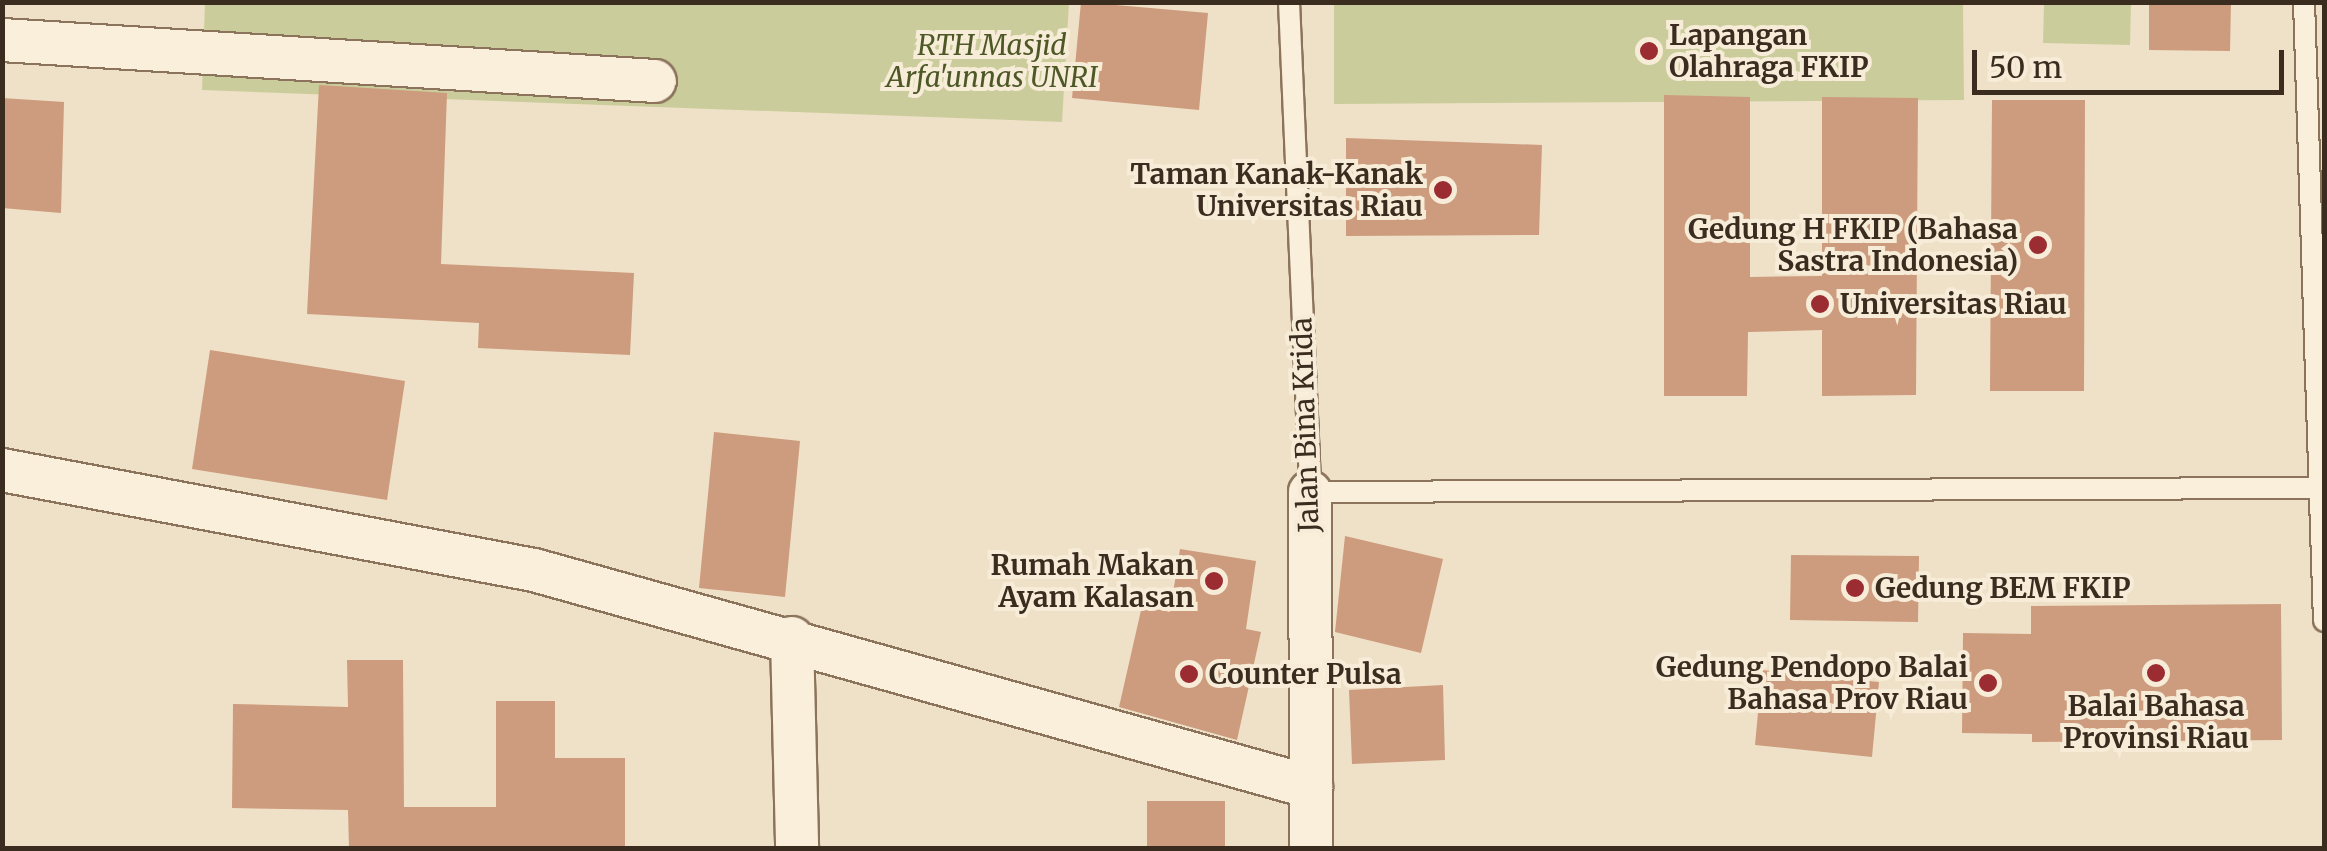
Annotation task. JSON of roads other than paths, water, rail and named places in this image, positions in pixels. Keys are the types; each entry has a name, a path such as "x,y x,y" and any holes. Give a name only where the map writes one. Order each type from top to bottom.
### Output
{"street":[{"path":"2,40 655,82"},
{"path":"2,470 534,570 792,638 1311,787"},
{"name":"Jalan Bina Krida","path":"1310,492 1311,848"},
{"path":"792,638 797,848"}],"lane":[{"name":"Jalan Bina Krida","path":"1288,2 1310,492"},
{"path":"2304,2 2324,621"},
{"path":"1310,492 2320,488"}],"place":[{"name":"Lapangan Olahraga FKIP","path":"1649,51"},
{"name":"Taman Kanak-Kanak Universitas Riau","path":"1443,190"},
{"name":"Gedung H FKIP (Bahasa Sastra Indonesia)","path":"2038,245"},
{"name":"Universitas Riau","path":"1820,304"},
{"name":"Rumah Makan Ayam Kalasan","path":"1214,581"},
{"name":"Gedung BEM FKIP","path":"1855,588"},
{"name":"Balai Bahasa Provinsi Riau","path":"2156,673"},
{"name":"Counter Pulsa","path":"1189,674"},
{"name":"Gedung Pendopo Balai Bahasa Prov Riau","path":"1988,683"}],"park label":[{"name":"RTH Masjid Arfa'unnas UNRI","path":"992,61"}]}
